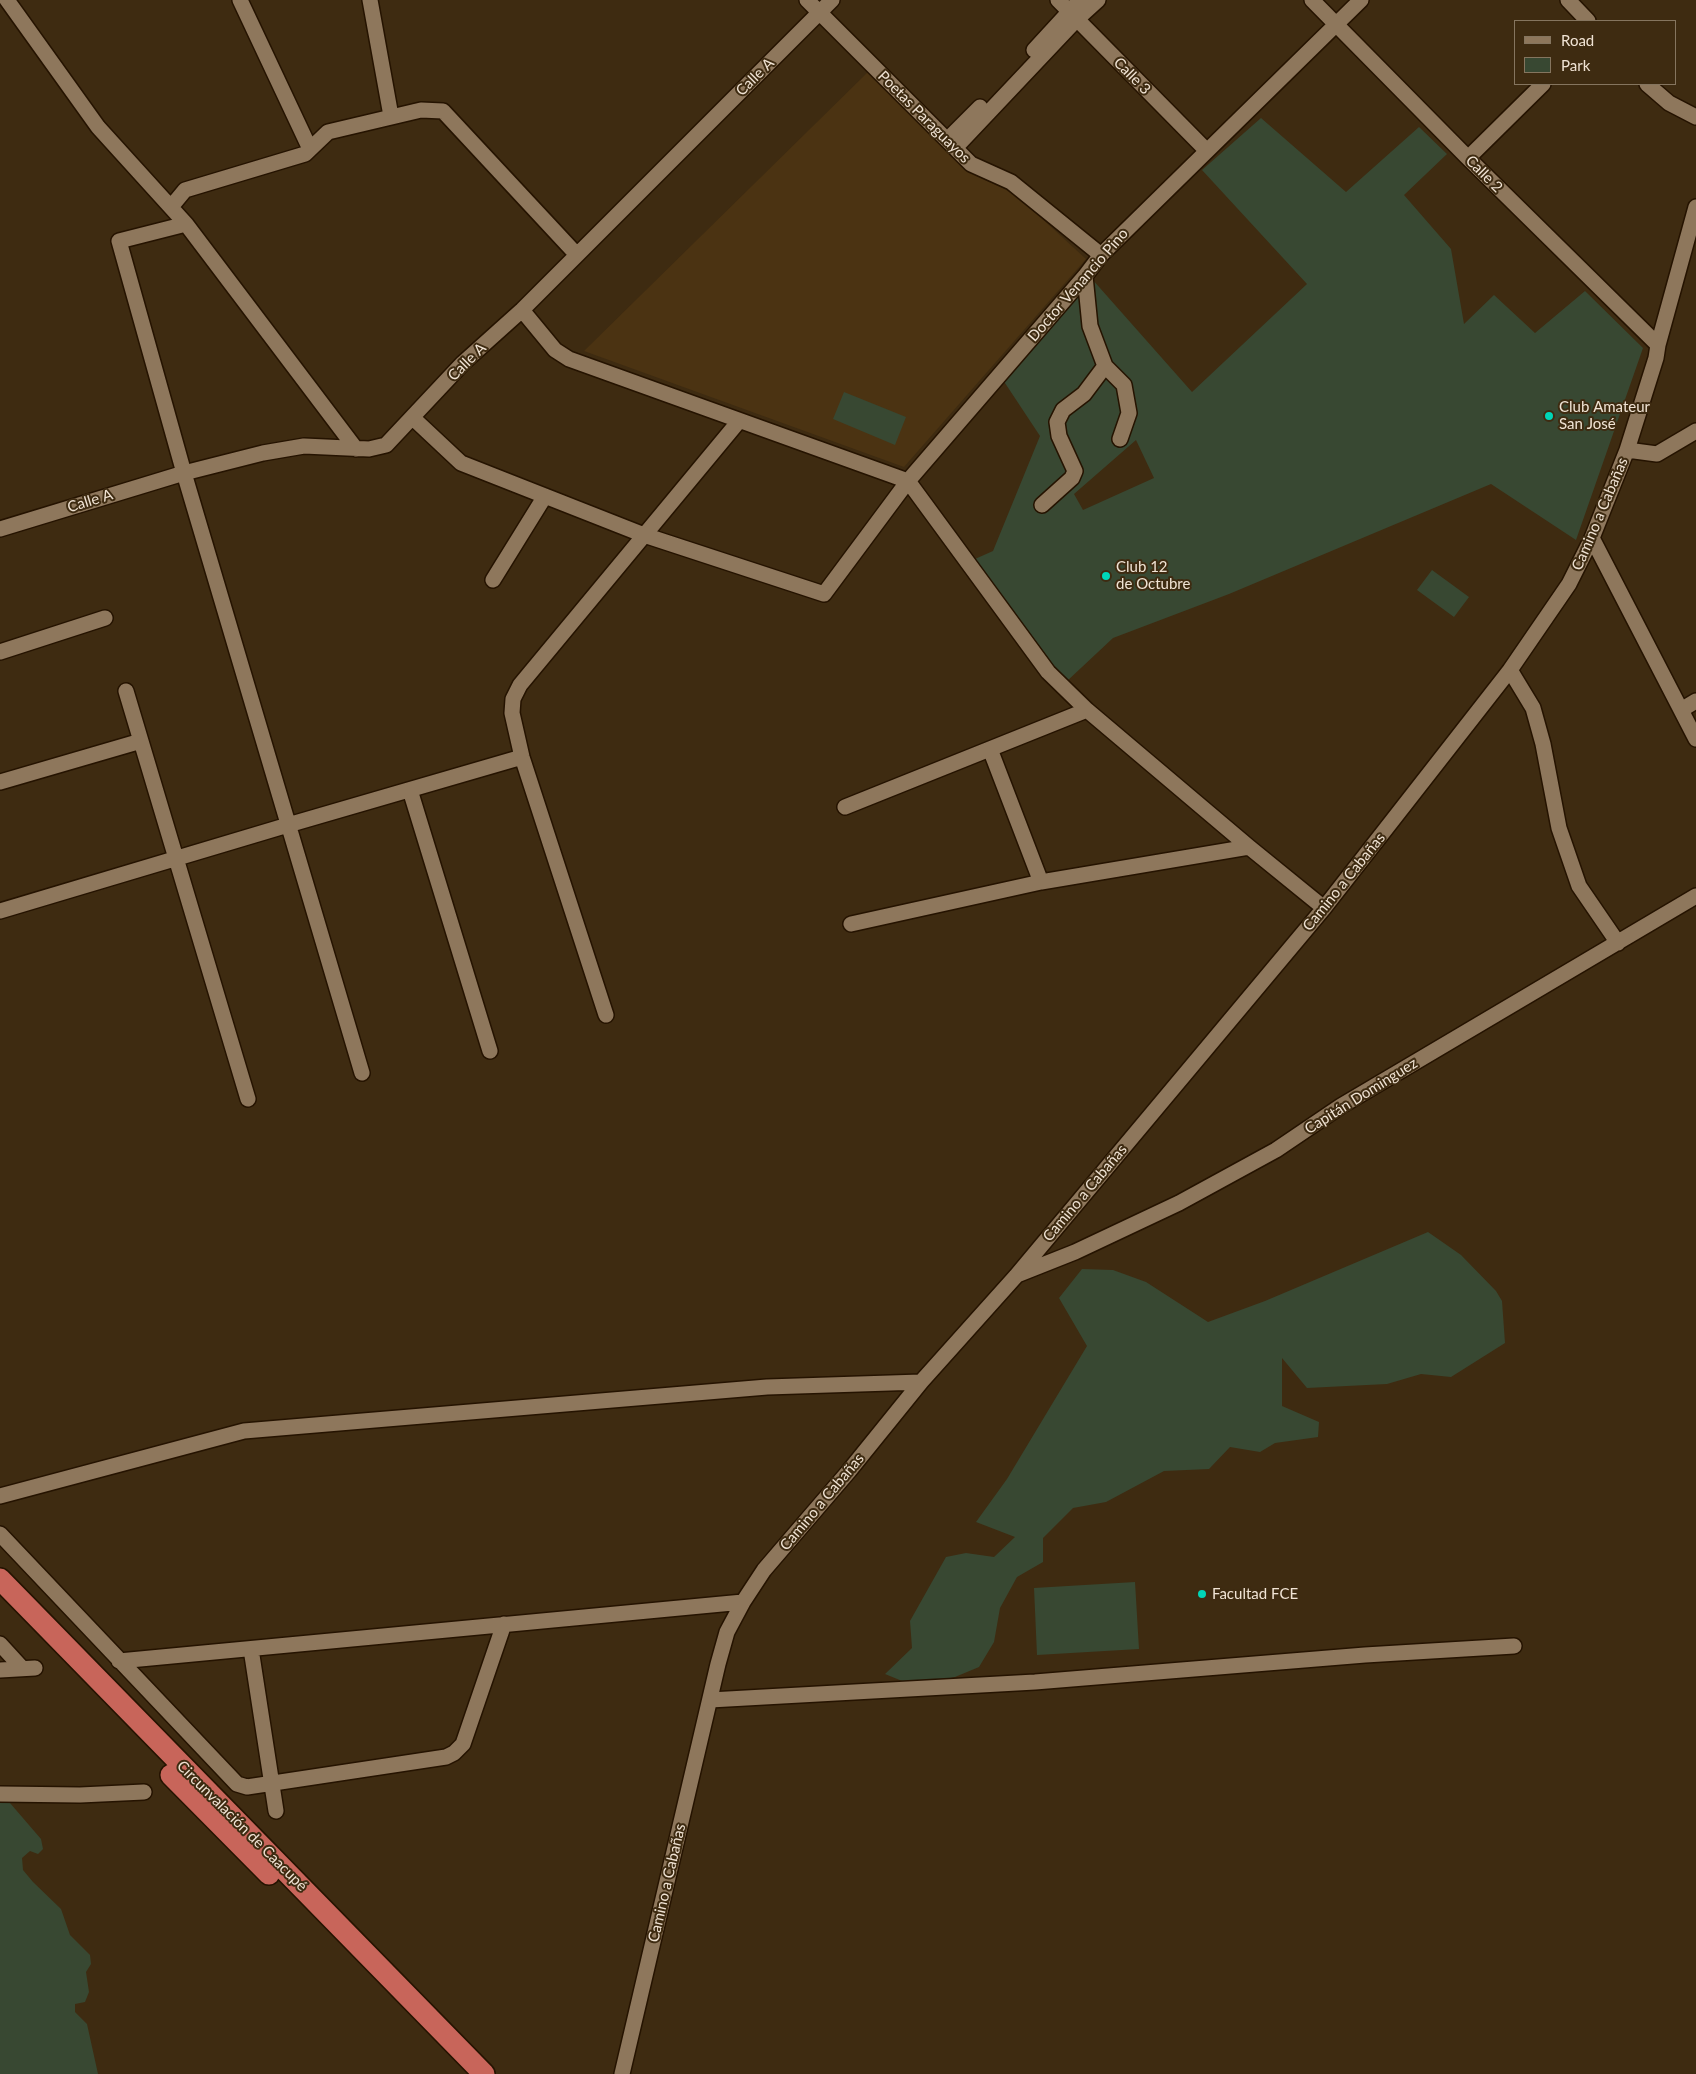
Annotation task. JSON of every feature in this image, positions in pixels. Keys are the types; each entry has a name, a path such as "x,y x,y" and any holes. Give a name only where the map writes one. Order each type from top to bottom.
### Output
{"highway":[{"name":"Circunvalación de Caacupé","path":"0,1579 484,2074"},
{"name":"Circunvalación de Caacupé","path":"0,1599 219,1824 467,2074"}],"street":[{"path":"7,0 98,127 186,224 356,449"},
{"path":"240,0 310,148"},
{"path":"370,0 391,116"},
{"name":"Poetas Paraguayos","path":"807,0 971,164 1011,182 1101,255"},
{"name":"Calle A","path":"0,529 184,473 282,449 304,446 370,449 386,445 463,363 522,310 832,0"},
{"name":"Calle 3","path":"1058,0 1207,151"},
{"path":"1072,16 1080,0"},
{"path":"951,144 1009,78 1072,16 1098,0"},
{"name":"Calle 2","path":"1312,0 1657,352"},
{"name":"Doctor Venancio Pino","path":"644,535 824,594 908,481 1101,255 1360,0"},
{"path":"1568,0 1587,20"},
{"path":"1468,158 1542,85"},
{"path":"1648,85 1670,103 1696,117"},
{"path":"171,207 185,190 305,154 328,132 422,110 443,111 577,255"},
{"name":"Camino a Cabañas","path":"622,2074 710,1700 728,1632 743,1602 764,1570 849,1471 921,1382 1016,1276 1324,908 1510,670 1569,584 1592,538 1627,450 1657,352 1696,207"},
{"path":"186,224 119,241 184,473 362,1073"},
{"path":"1085,276 1090,326 1105,366 1124,385 1129,413 1120,439"},
{"path":"522,310 555,350 569,359 908,481 1048,672 1087,710 1324,908"},
{"path":"1042,505 1072,478 1075,471 1059,436 1058,422 1064,410 1084,394 1105,366"},
{"path":"413,418 461,463 644,535"},
{"path":"606,1015 522,758 512,713 513,699 520,685 739,421"},
{"path":"1627,450 1657,454 1696,431"},
{"path":"493,580 545,496"},
{"path":"1592,538 1696,739"},
{"path":"0,652 105,618"},
{"path":"1510,670 1533,708 1543,744 1559,828 1579,886 1618,943"},
{"path":"126,691 248,1099"},
{"path":"1681,710 1696,701"},
{"path":"845,806 1087,710"},
{"path":"0,782 141,741"},
{"path":"990,749 1041,882"},
{"path":"0,911 288,825 522,758"},
{"path":"410,790 490,1051"},
{"path":"851,924 1041,882 1249,847"},
{"name":"Capitán Dominguez","path":"1016,1276 1076,1252 1179,1202 1276,1150 1341,1106 1696,896"},
{"path":"0,1496 244,1431 767,1387 921,1382"},
{"path":"0,1534 236,1784 247,1788 272,1782 446,1757 454,1753 464,1744 504,1624"},
{"path":"119,1662 743,1602"},
{"path":"0,1644 28,1668 0,1670"},
{"path":"710,1700 1035,1682 1365,1655 1514,1646"},
{"path":"251,1649 276,1811"},
{"path":"0,1794 80,1795 144,1792"}],"shaded area":[{"path":"868,72 977,176 1015,194 1086,259 904,467 584,351"}],"green space":[{"path":"1261,118 1346,192 1419,127 1447,154 1404,195 1451,249 1464,324 1494,295 1535,333 1585,291 1643,348 1576,540 1491,484 1229,594 1113,638 1066,682 975,559 993,551 1040,436 1003,380 1092,279 1192,392 1307,284 1202,170","holes":["1136,440 1154,478 1083,510 1074,494"]},
{"path":"844,392 906,417 895,445 833,419"},
{"path":"1432,570 1469,597 1454,617 1417,590"},
{"path":"1428,1232 1461,1255 1496,1291 1502,1301 1505,1343 1451,1377 1421,1374 1387,1384 1307,1388 1282,1358 1282,1406 1319,1422 1318,1437 1275,1443 1260,1452 1230,1447 1209,1469 1164,1471 1106,1502 1073,1508 1043,1538 1043,1562 1017,1577 1000,1608 994,1642 979,1667 955,1677 932,1682 907,1683 885,1674 912,1648 910,1621 946,1557 966,1553 994,1557 1015,1537 976,1522 1007,1479 1087,1346 1059,1298 1082,1269 1113,1270 1146,1282 1208,1322 1265,1301"},
{"path":"1135,1582 1139,1649 1037,1655 1034,1588"},
{"path":"0,1803 10,1803 41,1839 43,1849 38,1854 30,1851 22,1858 23,1870 61,1909 70,1935 90,1955 91,1964 86,1972 89,1992 85,2002 75,2004 75,2012 87,2024 98,2074 0,2074"}],"place":[{"name":"Club Amateur San José","path":"1549,416"},
{"name":"Club 12 de Octubre","path":"1106,576"},
{"name":"Facultad FCE","path":"1202,1594"}]}
